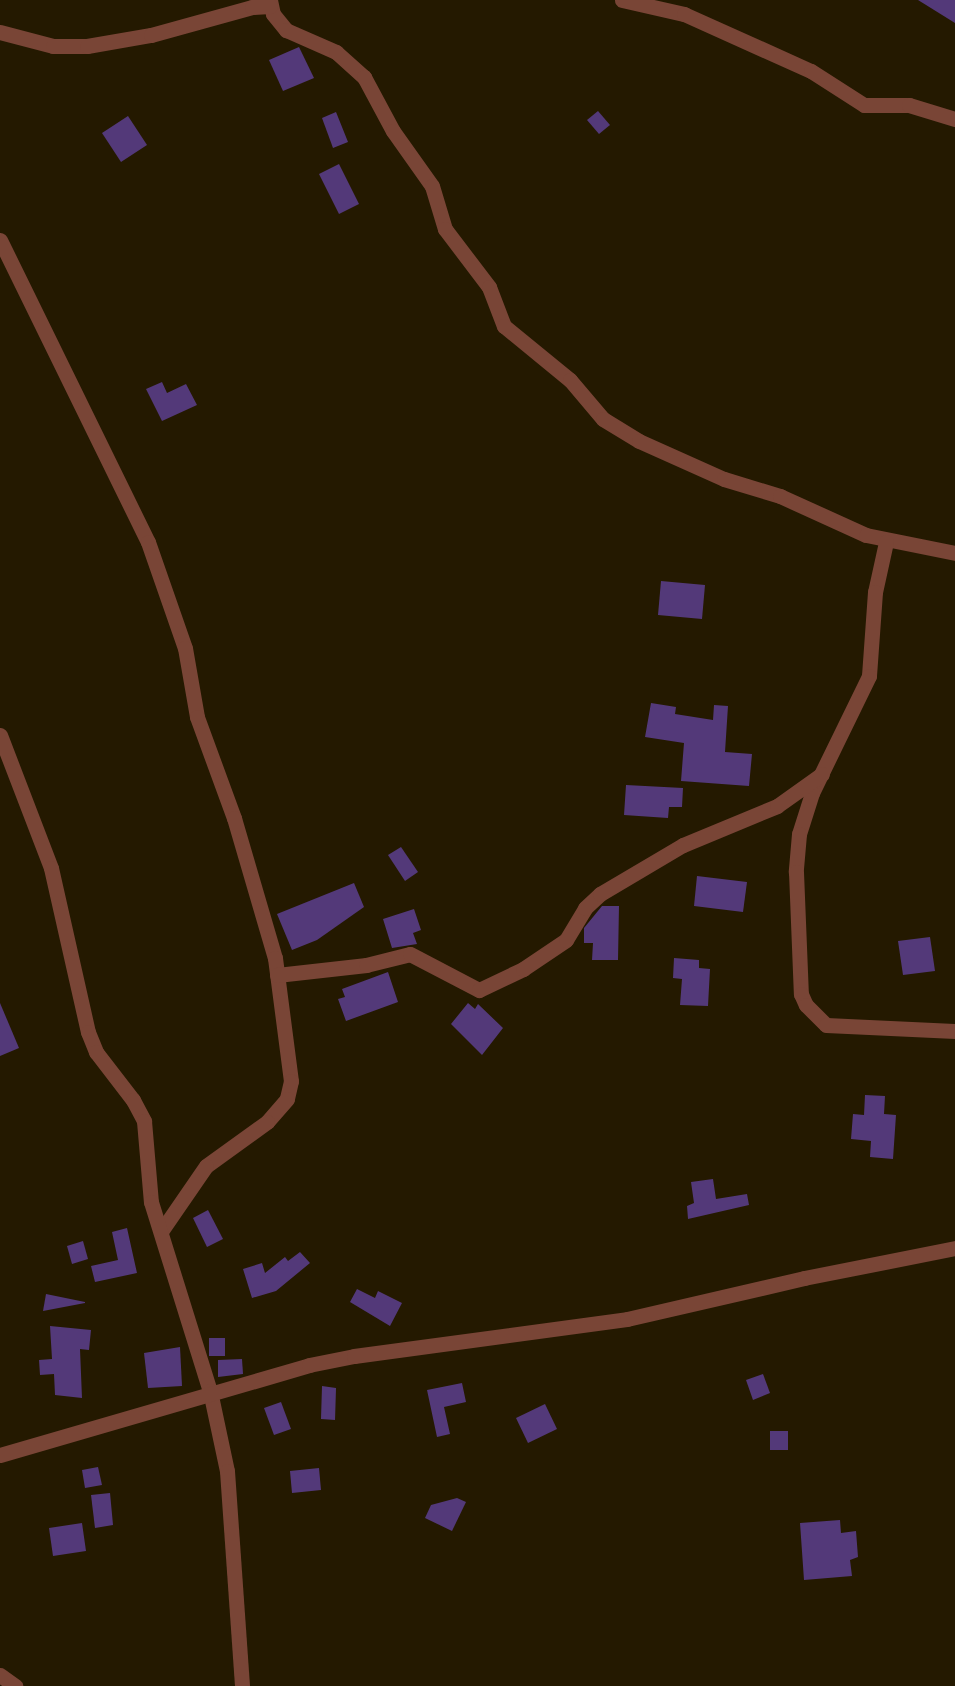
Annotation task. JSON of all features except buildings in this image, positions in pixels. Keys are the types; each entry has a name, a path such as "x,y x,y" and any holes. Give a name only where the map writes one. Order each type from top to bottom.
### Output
{"street":[{"path":"622,0 684,14 811,71 864,105 909,105 955,119"},
{"path":"0,32 53,46 87,46 151,35 270,3 286,30 336,52 363,77 393,131 432,186 445,229 489,287 504,326 570,380 603,419 639,441 724,478 780,496 886,542 955,553"},
{"path":"0,240 148,542 185,648 196,717 234,818 277,975 291,1081 287,1099 267,1122 206,1166 162,1230"},
{"path":"886,542 875,592 869,676 822,774 799,834 796,872 801,994 806,1005 826,1025 838,1028 955,1031"},
{"path":"0,735 51,868 88,1032 96,1052 134,1100 144,1121 149,1190 210,1391 231,1494 242,1686"},
{"path":"277,975 366,965 410,954 479,990 524,969 566,940 585,908 600,894 683,845 777,806 822,774"},
{"path":"0,1455 210,1391 354,1356 627,1319 804,1278 955,1248"},
{"path":"0,1675 15,1686"}]}
